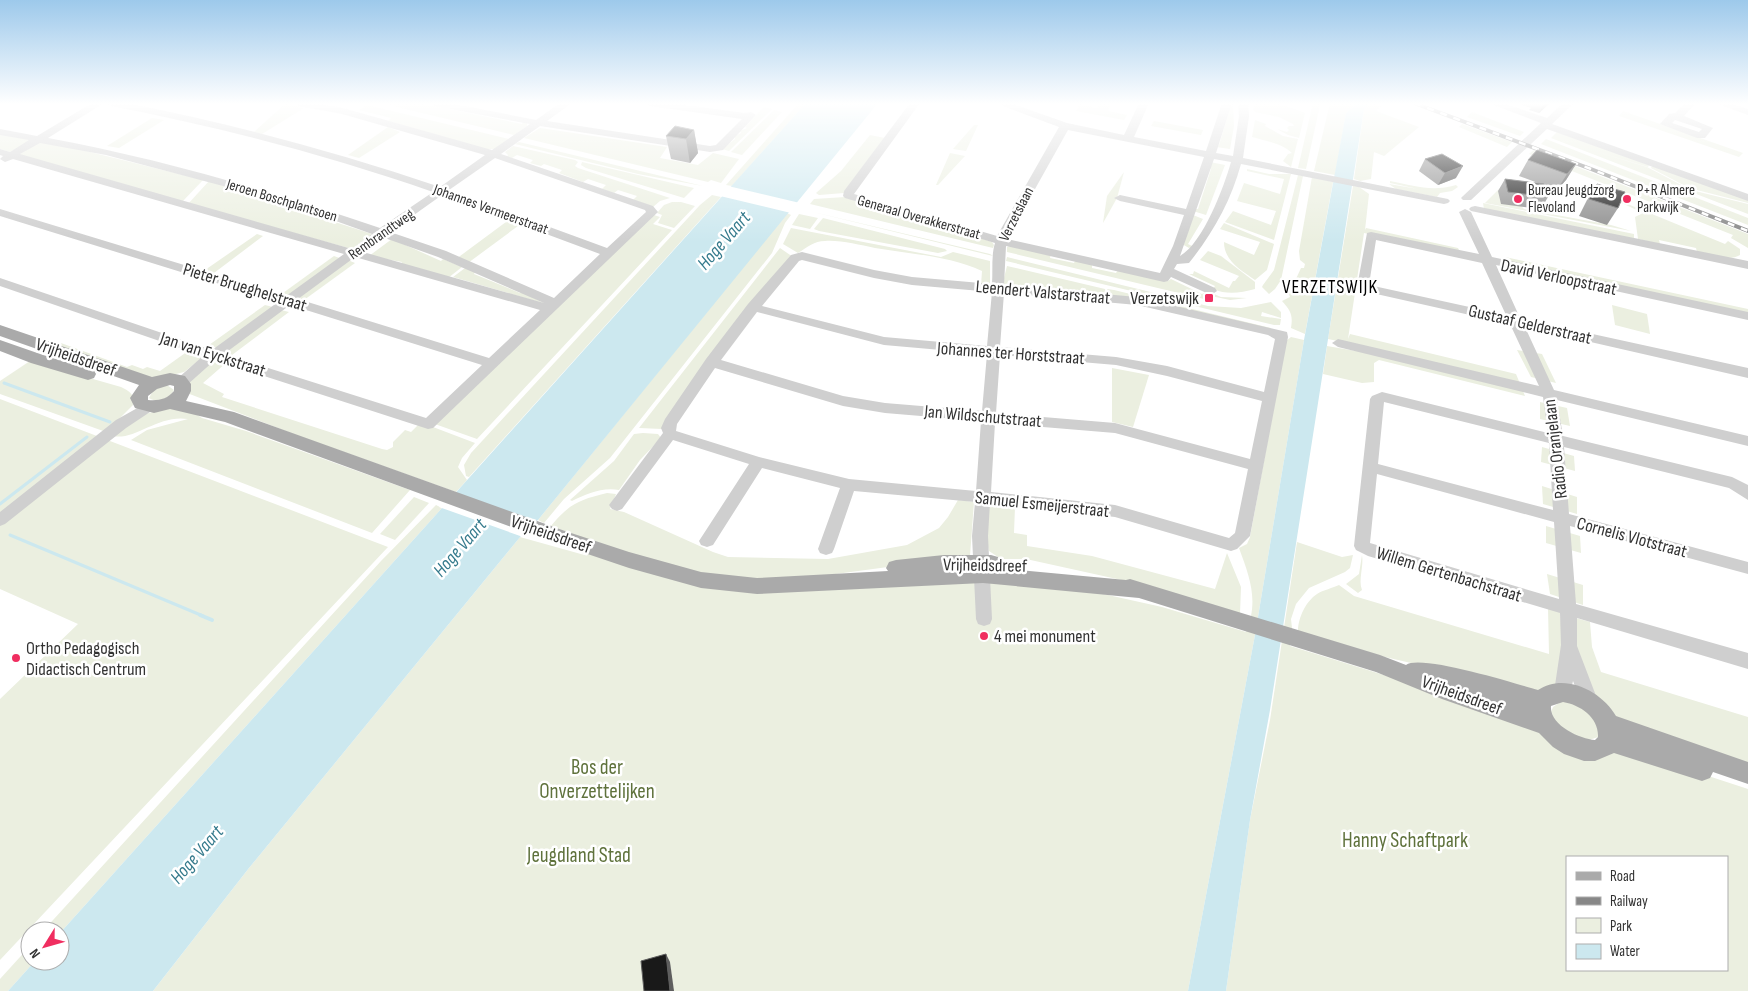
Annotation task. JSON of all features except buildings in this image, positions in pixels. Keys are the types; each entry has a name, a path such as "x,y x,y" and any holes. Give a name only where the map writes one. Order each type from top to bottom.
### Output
{"main road":[{"name":"Vrijheidsdreef","path":"0,330 36,351 146,397"},
{"name":"Vrijheidsdreef","path":"0,345 36,351"},
{"path":"146,397 165,380 177,389"},
{"name":"Vrijheidsdreef","path":"177,389 228,416 422,489 559,537 701,580 757,586 827,584 982,569 1039,567 1087,574 1380,664 1442,689 1544,724"},
{"path":"146,397 177,389"},
{"name":"Vrijheidsdreef","path":"1380,664 1440,674 1542,701"},
{"path":"1563,692 1588,701 1601,712 1609,733 1605,747 1596,751 1580,749 1562,742 1544,724 1541,715 1542,701 1554,693 1563,692"},
{"path":"1609,733 1748,773"},
{"path":"1609,733 1748,784"}],"street":[{"name":"Jeroen Boschplantsoen","path":"94,149 287,200 382,232 442,254 551,306"},
{"name":"Johannes Vermeerstraat","path":"308,149 346,159 442,191 608,253"},
{"path":"478,149 651,210 650,214 490,363"},
{"name":"Rembrandtweg","path":"177,389 198,367 214,355 382,232 501,149"},
{"name":"Generaal Overakkerstraat","path":"881,149 848,193 849,196 1001,241 1161,278 1164,278 1170,269"},
{"name":"Verzetslaan","path":"984,619 980,536 1000,261 998,253 1001,241 1052,149"},
{"path":"1185,149 1364,184 1460,207 1748,264"},
{"path":"1170,269 1211,149"},
{"path":"1170,269 1185,260 1194,250 1214,220 1228,190 1240,149"},
{"path":"1460,207 1521,149"},
{"path":"1616,149 1748,198"},
{"name":"Jeroen Boschplantsoen","path":"5,154 352,254 551,306"},
{"path":"0,162 5,154"},
{"path":"1120,198 1190,214"},
{"name":"Radio Oranjelaan","path":"1460,207 1488,261 1549,394 1556,440 1568,610 1569,645 1563,692"},
{"name":"Pieter Brueghelstraat","path":"0,212 490,363"},
{"name":"David Verloopstraat","path":"1371,235 1748,316"},
{"name":"Gustaaf Gelderstraat","path":"1371,235 1363,287 1748,373"},
{"path":"1179,246 1194,250"},
{"name":"Leendert Valstarstraat","path":"752,307 795,258 802,256 893,277 1151,303 1282,336 1270,398"},
{"path":"1727,260 1737,260 1748,256"},
{"path":"1170,269 1211,291"},
{"name":"Jan van Eyckstraat","path":"0,282 214,355 428,424 490,363"},
{"path":"617,505 670,434 668,428 670,423 711,362 752,307"},
{"name":"Johannes ter Horststraat","path":"752,307 884,341 993,352 1116,361 1270,398"},
{"path":"1338,343 1748,441"},
{"name":"Jan Wildschutstraat","path":"711,362 843,400 885,408 1115,428 1256,466"},
{"name":"Willem Gertenbachstraat","path":"1556,440 1382,396 1377,399 1362,546 1368,550 1568,610"},
{"path":"0,520 122,424 146,397"},
{"path":"1256,466 1270,398"},
{"name":"Samuel Esmeijerstraat","path":"670,434 758,462 849,485 1062,504 1115,511 1231,545 1242,536 1256,466"},
{"path":"1556,440 1732,484 1742,488 1748,494"},
{"path":"707,541 758,462"},
{"name":"Cornelis Vlotstraat","path":"1370,467 1748,568"},
{"path":"826,549 849,485"},
{"path":"1568,610 1748,661"},
{"name":"Radio Oranjelaan","path":"1569,645 1588,701"}],"green space":[{"path":"1,149 15,149 10,152"},
{"path":"27,149 79,149 203,180 182,202 18,155"},
{"path":"356,149 373,149 359,158 348,155"},
{"path":"509,149 527,149 575,160 578,162 575,166 578,168 670,198 660,201 653,207 633,200 637,196 618,190 614,193 602,189 606,185 588,179 583,182 559,173 562,170 544,164 541,166 530,163 533,160 517,155 512,158 507,157 508,155 505,152"},
{"path":"537,149 549,149 703,186 638,174"},
{"path":"571,149 666,149 660,158 698,165 713,153 739,159 721,183 711,180 708,182"},
{"path":"734,149 747,149 742,155 731,152"},
{"path":"758,149 765,149 732,186 726,185"},
{"path":"859,149 877,149 844,193 819,195 816,193 841,171"},
{"path":"1295,149 1291,167 1283,161 1288,154 1292,153 1288,150"},
{"path":"1302,149 1310,149 1306,169 1298,168"},
{"path":"1319,149 1340,149 1335,175 1314,171"},
{"path":"1358,149 1392,149 1384,156 1374,152 1371,179 1360,181 1354,179"},
{"path":"1554,149 1572,149 1748,218 1748,225"},
{"path":"1580,149 1605,149 1649,165 1648,167 1591,150 1647,167 1691,190 1748,204 1748,214"},
{"path":"1716,149 1732,149 1743,153 1739,157"},
{"path":"1534,150 1748,234 1748,248 1731,238 1733,235 1529,154"},
{"path":"950,153 965,156 936,185"},
{"path":"582,162 694,188 684,198 586,168 581,165"},
{"path":"1210,162 1225,165 1206,215 1193,211 1198,209 1211,169 1208,168"},
{"path":"1652,166 1748,200 1748,203 1689,188 1651,168"},
{"path":"1247,169 1269,174 1291,174 1274,240 1225,222 1233,211 1271,225 1276,211 1237,201 1244,183 1280,194 1284,179 1247,171"},
{"path":"1124,172 1117,198 1103,223 1107,196"},
{"path":"1298,175 1303,176 1281,280 1269,294 1262,287 1274,270"},
{"path":"1312,177 1333,182 1305,334 1291,328 1291,313 1282,301 1290,297 1289,294 1301,268 1304,268 1305,264 1300,260 1299,251"},
{"path":"209,181 372,234 352,249 188,204"},
{"path":"1390,181 1423,188 1456,185 1458,187 1452,191 1440,193 1437,197 1396,189 1389,184 1418,189 1390,183"},
{"path":"1353,186 1359,187 1369,194 1365,230 1366,228 1458,248 1461,254 1364,233 1348,339 1350,334 1516,374 1525,396 1379,360 1374,363 1374,382 1362,383 1323,374 1327,346 1356,351 1357,345 1328,339"},
{"path":"1502,186 1524,209 1611,225 1631,231 1485,203"},
{"path":"1596,191 1725,244 1728,241 1740,249 1740,255 1730,258 1719,257 1697,252 1696,248 1659,240 1660,244 1638,239 1635,217 1643,213"},
{"path":"712,195 721,197 469,477 466,476 464,465 471,453 700,205"},
{"path":"845,197 901,216 905,215 992,242 993,248 810,204 814,199"},
{"path":"672,202 681,202 695,206 674,228 658,223 662,215 657,213 664,205"},
{"path":"1483,203 1634,234 1634,239 1484,209"},
{"path":"809,211 990,254 993,256"},
{"path":"787,213 791,215 785,223 772,253 610,458 564,499 544,523 538,520"},
{"path":"799,214 818,218 810,229 792,225"},
{"path":"654,215 660,217 653,224 672,230 477,439 432,423"},
{"path":"1193,215 1203,219 1188,244 1192,246 1189,248 1182,244"},
{"path":"823,218 947,251 938,253 814,229"},
{"path":"510,219 522,223 468,263 456,259"},
{"path":"1224,223 1274,244 1267,270 1255,280 1230,260 1224,242 1254,255 1260,242 1220,229"},
{"path":"791,228 941,257 953,252 990,261 990,284 981,285 982,271 957,262 850,243 821,241 798,253 783,244"},
{"path":"257,234 263,236 214,273 205,270"},
{"path":"392,239 441,261 443,259 462,267 448,278 401,264 402,262 369,256"},
{"path":"1007,247 1051,254 1050,258 1074,263 1076,259 1092,264 1092,268 1116,273 1118,270 1168,281 1171,279 1202,294 1207,291 1221,297 1247,298 1230,300 1206,295 1204,299 1007,252"},
{"path":"780,248 793,257 662,429 639,428"},
{"path":"1208,251 1221,256 1255,282 1255,289 1223,292 1213,289 1215,286 1189,274 1193,274 1194,271 1229,288 1233,281 1235,281 1239,276 1200,260"},
{"path":"334,256 342,259 292,296 283,293"},
{"path":"1007,257 1208,306 1241,308 1271,302 1281,312 1281,318 1262,312 1261,316 1281,319 1280,325 1006,261"},
{"path":"1505,257 1748,309 1748,315 1507,263"},
{"path":"348,260 355,263 304,300 297,298"},
{"path":"1007,266 1105,289 1107,296 1028,287 1026,285 1002,286"},
{"path":"465,268 475,272 474,274 520,293 522,292 546,304 453,277"},
{"path":"1107,289 1271,328 1271,330 1111,295"},
{"path":"265,305 273,307 217,348 209,345"},
{"path":"1612,305 1647,314 1650,334 1615,325"},
{"path":"281,310 289,312 232,355 224,352"},
{"name":"Bos der Onverzettelijken","path":"1291,337 1304,340 1255,635 1188,991 153,991 249,868 520,537 588,556 560,542 674,580 899,583 1007,582 1090,591 1162,607 1246,632 1252,610 1252,590 1239,548 1247,544 1250,537 1286,341"},
{"path":"61,343 127,367 132,365 143,369 147,367 160,371 188,351 201,355 202,358 184,372 156,379 54,348"},
{"path":"1517,350 1542,354 1556,383 1531,377"},
{"path":"216,360 226,363 203,383 224,394 222,397 382,449 387,450 393,447 393,442 405,430 411,432 418,425 433,427 475,443 462,458 458,467 467,480 456,492 296,435 187,393 190,380 209,362"},
{"path":"30,361 121,387 133,396 133,405 106,432 0,394 0,381"},
{"path":"1112,368 1149,375 1133,427 1112,422"},
{"path":"167,385 174,390 170,395 159,400 149,398 154,389"},
{"path":"0,399 388,547 37,921 20,921 20,939 0,960 0,699 78,624 0,589"},
{"path":"1540,402 1567,408 1570,426 1540,419"},
{"path":"169,408 196,414 202,418 246,431 410,490 372,533 131,440 147,430 188,419 177,418 167,420 130,435 113,436 145,414"},
{"path":"634,434 658,434 661,438 640,460 619,490 600,490 572,501 570,500 614,461"},
{"path":"1542,447 1574,456 1575,471 1541,462"},
{"path":"1542,486 1577,497 1577,514 1543,504"},
{"path":"607,493 616,494 610,509 624,512 728,557 828,559 907,545 939,528 958,500 974,502 970,556 776,582 743,582 637,558 551,526 570,507 589,498"},
{"path":"414,497 429,503 395,540 380,534"},
{"path":"987,503 1015,507 1014,533 1027,535 1027,546 1092,556 1215,589 1227,553 1241,587 1240,614 1126,581 1026,559 1001,559 989,551 985,533"},
{"path":"436,505 442,508 70,922 52,921 381,561"},
{"path":"1546,526 1580,536 1581,553 1546,543"},
{"name":"Hanny Schaftpark","path":"1297,542 1342,557 1353,555 1350,568 1309,588 1296,604 1291,619 1290,646 1384,675 1544,729 1626,749 1748,789 1748,991 1226,991 1250,820 1270,720"},
{"path":"1362,555 1362,590 1358,593 1346,584 1359,574"},
{"path":"1547,574 1583,585 1583,605 1550,594"},
{"path":"1339,585 1354,596 1549,654 1548,608 1560,612 1564,657 1558,686 1541,693 1385,657 1298,631 1301,615 1309,601 1319,593"},
{"path":"1576,618 1590,622 1592,647 1601,672 1748,717 1748,768 1623,724 1599,705 1577,652"},
{"path":"1562,701 1569,701 1592,713 1600,732 1598,737 1586,741 1556,725 1551,712 1553,707"},
{"path":"20,957 20,971 26,971 8,991 0,991 0,979"}],"water":[{"name":"Hoge Vaart","path":"764,149 840,149 538,520 525,531 249,868 153,991 8,991 26,971 70,971 70,922"},
{"path":"1339,149 1358,149 1270,710 1250,820 1226,991 1188,991 1255,635 1304,340"}],"pier":[{"path":"728,186 800,203 791,213 720,196"},
{"path":"452,492 527,533 523,537 439,507"}],"waterway":[{"path":"4,383 110,422"},
{"path":"0,504 87,437"},
{"path":"10,535 203,616"},
{"path":"200,615 212,620"}],"railway":[{"path":"1538,149 1748,231"}],"place":[{"name":"Bureau Jeugdzorg Flevoland","path":"1518,199"},
{"name":"P+R Almere Parkwijk","path":"1627,199"},
{"name":"Verzetswijk","path":"1209,298"},
{"name":"4 mei monument","path":"984,636"},
{"name":"Ortho Pedagogisch Didactisch Centrum","path":"16,658"}],"district":[{"name":"VERZETSWIJK","path":"1330,286"}],"park label":[{"name":"Jeugdland Stad","path":"579,855"}]}
